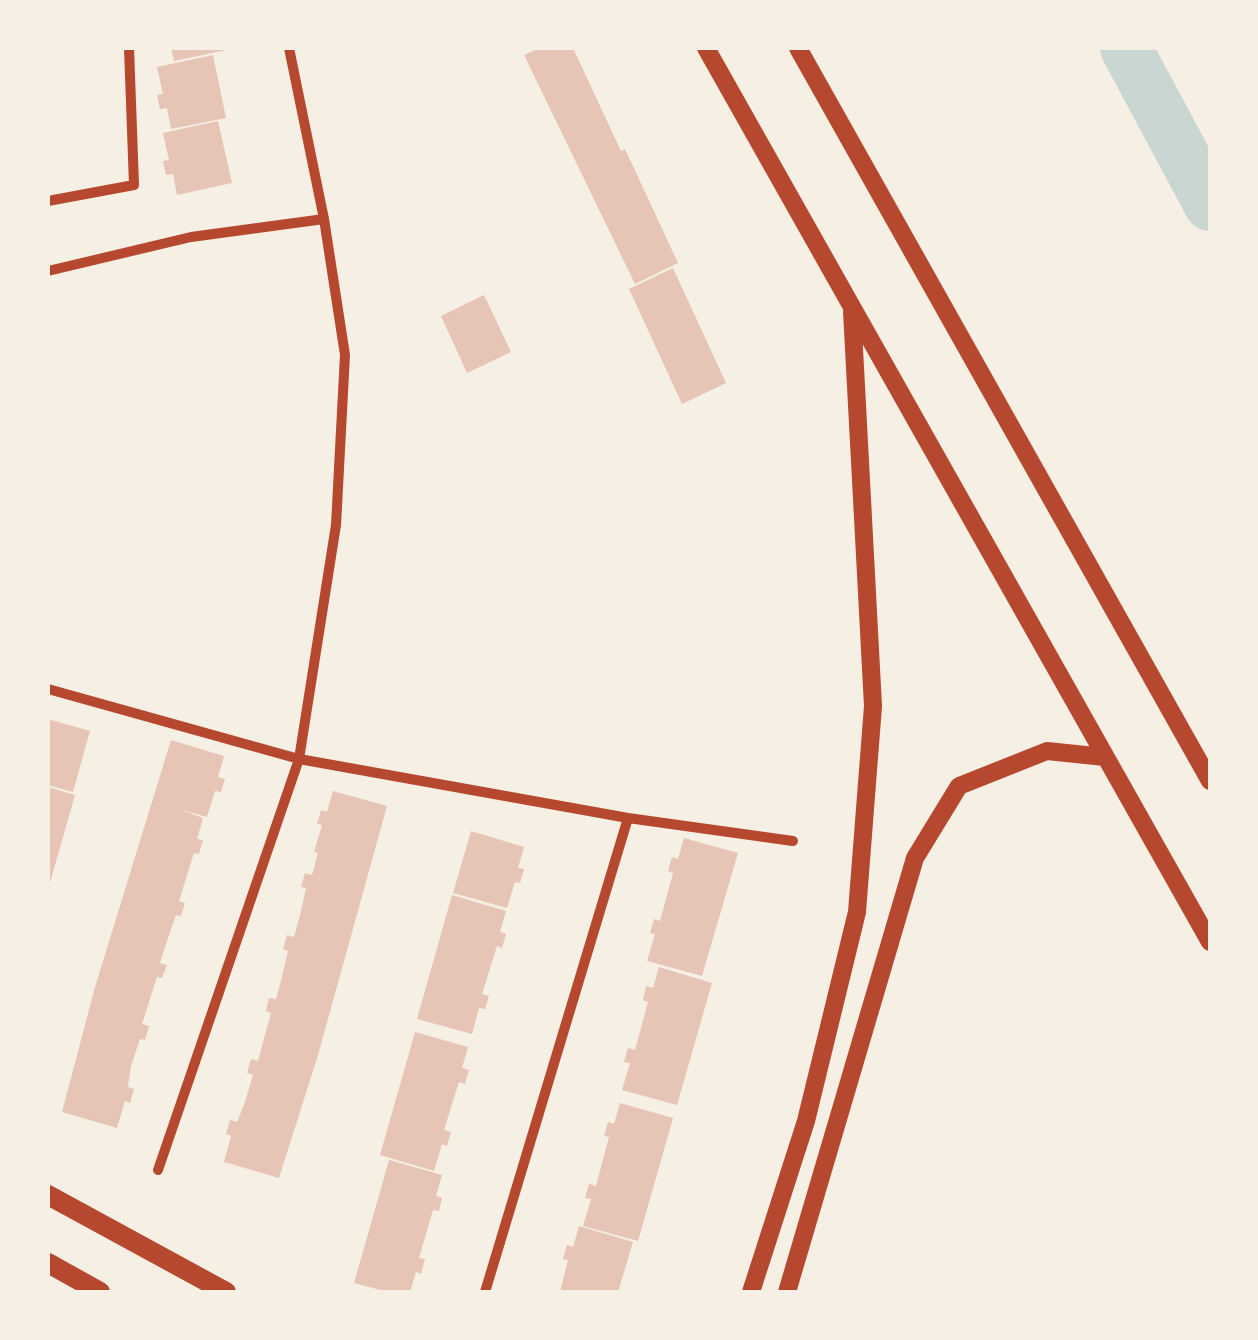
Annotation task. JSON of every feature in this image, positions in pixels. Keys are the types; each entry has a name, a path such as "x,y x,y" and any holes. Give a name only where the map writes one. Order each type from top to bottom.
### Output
{"main road":[{"path":"48,1195 226,1292"},
{"path":"48,1264 100,1292"}],"street":[{"path":"48,201 134,186 129,48"},
{"path":"158,1170 299,759 336,525 345,355 324,219 289,48"},
{"path":"706,48 1210,942"},
{"path":"798,48 1210,782"},
{"path":"48,272 191,237 324,219"},
{"path":"751,1292 806,1121 857,912 873,706 852,306"},
{"path":"48,688 299,759 628,818 793,841"},
{"path":"788,1292 915,858 959,786 1047,751 1106,757"},
{"path":"484,1292 628,818"}],"building":[{"path":"171,48 231,48 231,49 174,61"},
{"path":"540,48 573,48 678,263 635,284 524,55"},
{"path":"213,55 226,118 171,129 167,108 160,109 157,95 163,94 157,67"},
{"path":"218,121 232,183 177,195 173,174 166,175 163,161 169,160 163,133"},
{"path":"673,268 726,383 682,404 629,289"},
{"path":"484,295 511,352 467,373 441,316"},
{"path":"48,719 90,731 73,792 48,785"},
{"path":"171,740 224,756 218,777 225,779 221,792 215,791 207,817 179,809 203,818 197,839 203,840 199,854 194,853 179,901 185,903 181,916 176,915 160,963 167,965 162,978 157,977 142,1024 149,1026 131,1066 128,1087 134,1089 130,1103 125,1101 117,1128 62,1112 95,987"},
{"path":"48,787 75,795 49,886 48,886"},
{"path":"333,791 387,806 318,1055 279,1178 224,1162 231,1136 226,1134 230,1120 237,1122 245,1102 253,1075 247,1073 251,1059 258,1061 271,1013 266,1011 269,998 276,999 288,951 283,949 287,935 294,937 306,888 301,887 305,873 312,875 318,853 314,852 322,825 317,824 321,810 327,812"},
{"path":"471,831 524,847 518,868 524,869 520,883 515,882 507,908 453,893"},
{"path":"684,838 738,853 702,976 647,961 655,934 650,933 654,919 660,921 673,873 668,871 672,857 678,859"},
{"path":"452,895 506,911 500,932 506,934 502,948 497,946 482,994 489,996 485,1009 479,1008 472,1034 417,1019"},
{"path":"659,967 712,983 677,1105 622,1090 630,1063 624,1062 628,1048 635,1050 648,1002 643,1000 646,986 653,988"},
{"path":"415,1032 468,1047 462,1068 469,1070 465,1084 459,1082 444,1130 451,1132 447,1146 442,1144 434,1171 380,1155"},
{"path":"620,1103 673,1118 638,1241 583,1226 591,1199 585,1198 589,1184 596,1186 609,1137 604,1136 608,1122 614,1124"},
{"path":"389,1160 442,1175 436,1196 442,1198 439,1211 433,1210 419,1258 425,1259 421,1274 416,1272 410,1292 388,1292 354,1283"},
{"path":"579,1226 633,1242 618,1292 560,1292 568,1260 563,1259 567,1245 573,1247"}],"waterway":[{"path":"1126,48 1210,205"}]}
